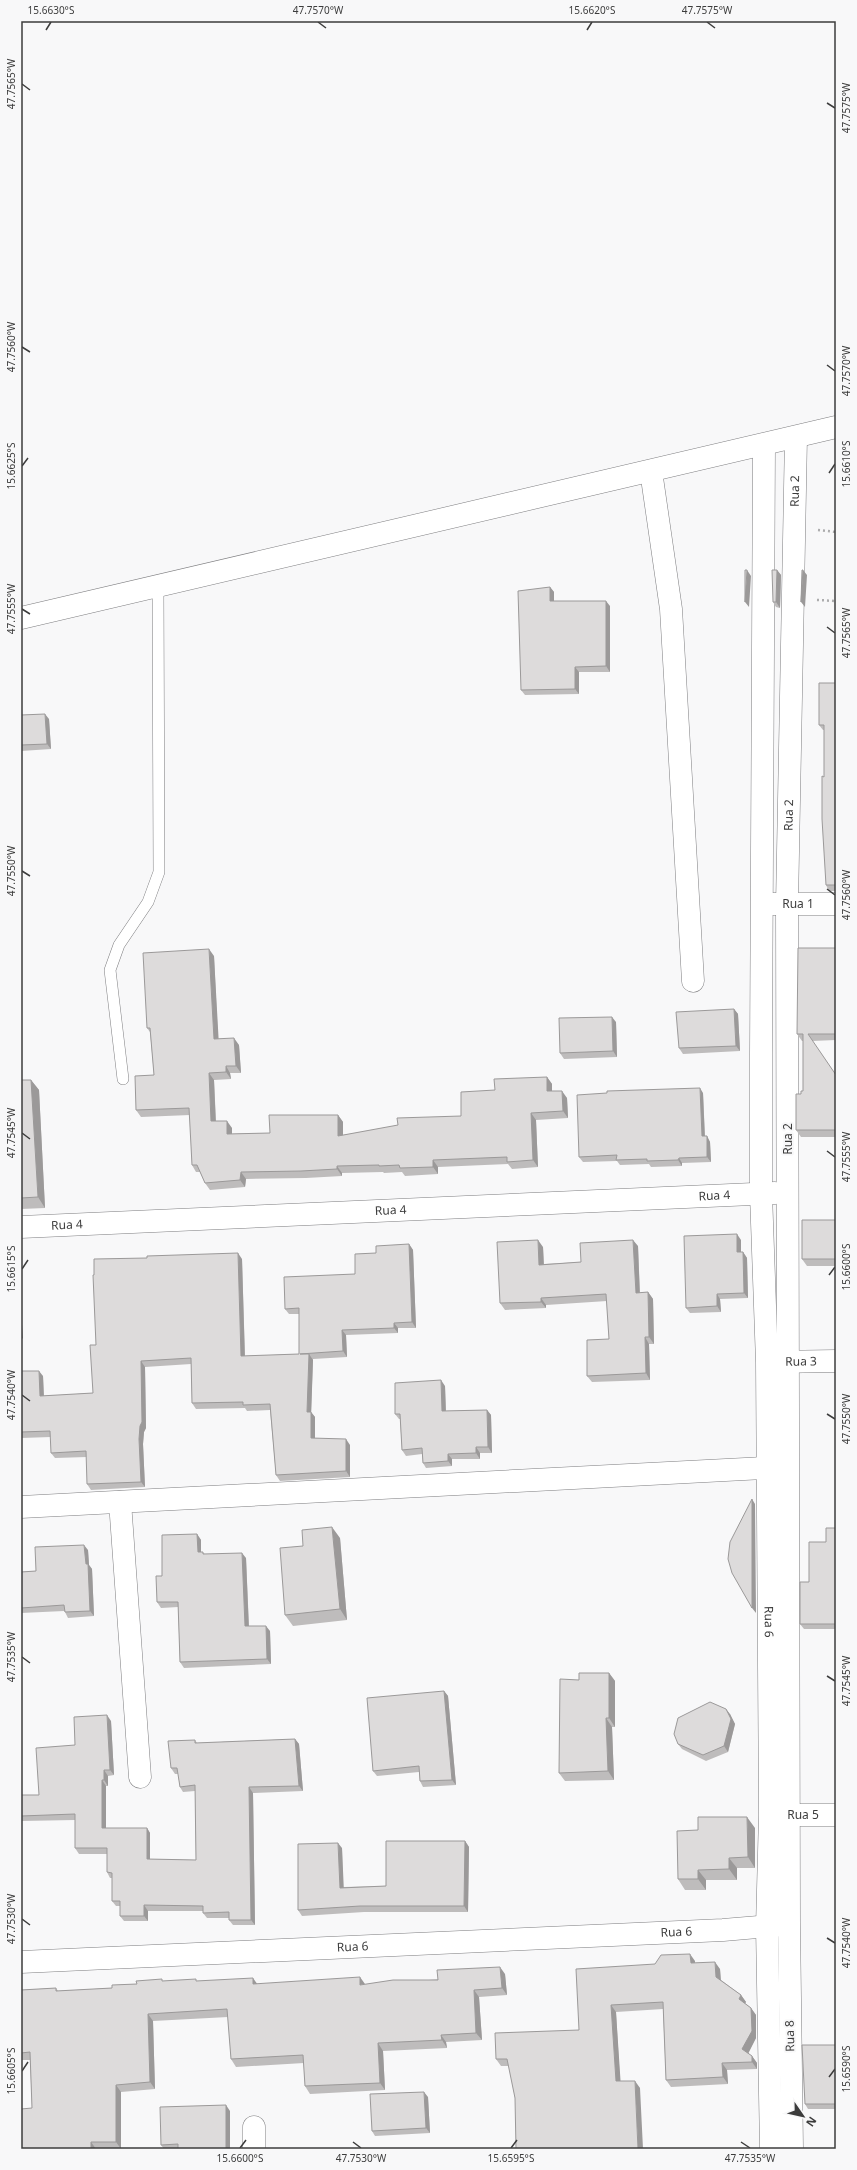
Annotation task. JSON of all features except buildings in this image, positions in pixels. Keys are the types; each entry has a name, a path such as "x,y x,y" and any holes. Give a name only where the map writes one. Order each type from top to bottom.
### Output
{"street":[{"path":"21,618 796,438 836,427"},
{"name":"Rua 2","path":"788,1192 787,904 796,438"},
{"path":"764,445 760,904 761,1194 764,1288 777,1362"},
{"path":"651,471 671,609 694,981"},
{"path":"763,662 791,662"},
{"name":"Rua 1","path":"760,904 836,904"},
{"path":"761,1038 788,1042"},
{"path":"777,1362 787,1289 788,1192"},
{"name":"Rua 4","path":"21,1227 788,1192"},
{"path":"764,1288 787,1289"},
{"name":"Rua 3","path":"777,1362 836,1361"},
{"name":"Rua 6","path":"777,1362 780,1815 789,1923"},
{"path":"21,1507 778,1467"},
{"path":"120,1502 140,1777"},
{"name":"Rua 6","path":"21,1962 767,1927 780,1815"},
{"name":"Rua 5","path":"780,1815 836,1815"},
{"path":"767,1927 789,1923"},
{"name":"Rua 8","path":"789,1923 792,2149"},
{"name":"Rua 8","path":"767,1927 771,2149"},
{"path":"254,2127 254,2149"}],"lane":[{"path":"123,1079 110,970 119,945 148,902 159,872 158,586"}]}
